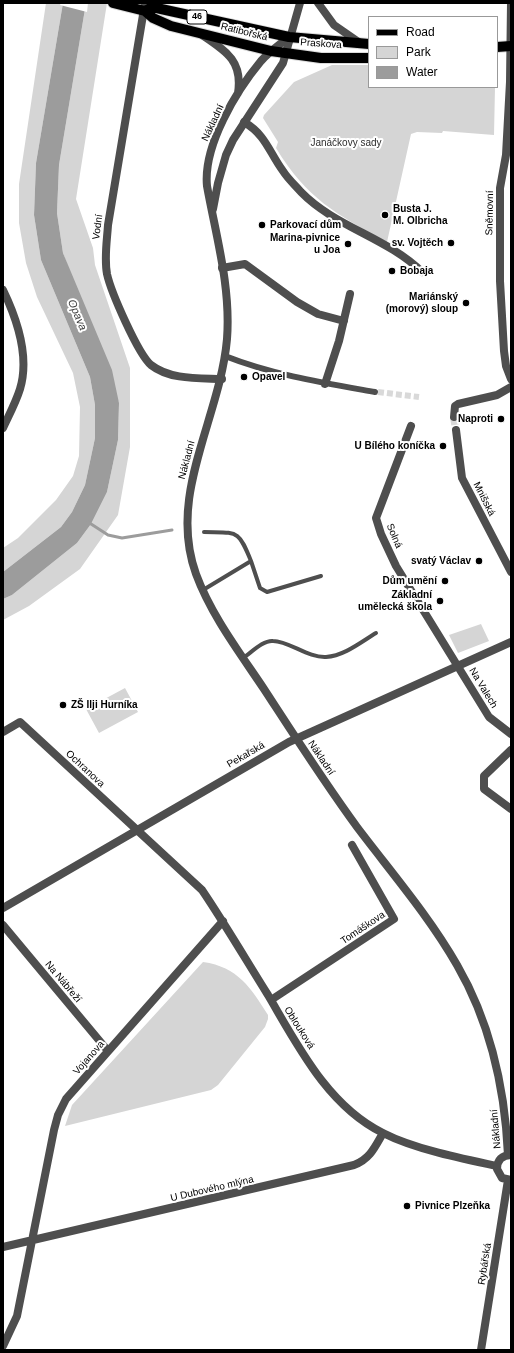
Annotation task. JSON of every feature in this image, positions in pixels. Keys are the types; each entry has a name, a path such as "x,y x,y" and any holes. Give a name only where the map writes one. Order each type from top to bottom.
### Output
{"main road":[{"name":"Ratibořská","path":"112,3 152,7 288,37"},
{"name":"Ratibořská","path":"145,7 153,18 200,34 271,51"},
{"name":"Praskova","path":"288,37 365,44"},
{"path":"498,47 511,46"},
{"name":"Praskova","path":"271,51 321,58 368,58"}],"street":[{"name":"Nákladní","path":"213,214 218,183 226,155 244,122 276,75 286,54 288,37 300,3"},
{"path":"318,3 334,25 365,44"},
{"name":"Sněmovní","path":"511,3 507,173 500,193 500,281 504,351 506,366 511,378"},
{"name":"Vodní","path":"145,7 108,225 106,247 107,273 126,323 150,364 176,376 222,379"},
{"path":"200,34 224,50 233,59 239,80 237,97"},
{"name":"Nákladní","path":"288,37 271,51 255,69 237,97 218,132 206,168 207,186 222,268 227,315 222,379 197,459 187,507 188,545 202,591 243,658 296,739 356,825 432,926 459,967 475,1001 495,1065 504,1107 509,1155"},
{"path":"244,122 261,135 283,171 312,202 346,224 412,262 422,272"},
{"path":"222,268 245,264 297,302 318,314 344,321"},
{"path":"3,291 13,311 20,332 22,373 20,388 3,428"},
{"path":"325,384 339,342 350,294"},
{"path":"225,356 266,370 325,384 375,392"},
{"path":"454,417 455,406 458,404 497,395 511,387"},
{"name":"Solná","path":"411,426 376,518 381,534 396,566 458,666"},
{"name":"Mnišská","path":"456,430 462,478 511,572"},
{"name":"Pekařská","path":"3,908 296,739 511,642"},
{"name":"Na Valech","path":"458,666 489,717 511,734"},
{"name":"Ochranova","path":"3,732 20,722 136,830"},
{"path":"511,750 484,776 484,790 511,809"},
{"name":"Oblouková","path":"136,830 202,890 223,921 305,1057 338,1099 360,1118 383,1133 426,1149 497,1166"},
{"name":"Tomáškova","path":"270,1000 394,919 352,845"},
{"name":"Vojanova","path":"3,1346 17,1316 31,1240 58,1115 66,1099 223,921"},
{"name":"Na Nábřeží","path":"3,925 108,1051"},
{"name":"U Dubového mlýna","path":"31,1240 213,1199 354,1165 371,1155 383,1133"},
{"path":"509,1155 502,1158 497,1166 500,1175 510,1180"},
{"name":"Rybářská","path":"481,1350 510,1180"},
{"path":"3,1247 31,1240"}],"lane":[{"path":"204,532 232,533 238,535 242,540 251,561 260,588 267,592 321,576"},
{"path":"202,591 251,561"},
{"path":"243,658 265,643 272,641 312,655 325,657 333,656 340,654 376,633"}],"green space":[{"path":"46,3 63,3 36,163 34,215 41,260 90,377 95,405 95,438 85,485 72,512 61,527 3,572 3,548 18,538 56,500 73,476 79,456 80,407 73,373 37,297 26,263 19,223 19,184"},
{"path":"86,3 107,3 76,199 93,248 95,265 130,368 130,447 118,515 80,569 29,606 3,620 3,599 12,595 77,543 91,524 107,492 118,440 119,403 63,253 57,213 59,165"},
{"name":"Janáčkovy sady","path":"332,65 368,65 368,88 495,88 494,135 443,131 442,133 417,132 411,134 387,242 352,223 324,204 311,193 288,166 276,148 278,142 263,118 294,82"},
{"path":"481,624 489,641 458,653 449,635"},
{"path":"125,688 138,712 99,733 86,709"},
{"path":"203,962 226,969 242,980 256,996 268,1015 265,1027 218,1085 211,1090 65,1126 72,1105"}],"water":[{"name":"Opava","path":"63,3 86,3 59,165 57,213 63,253 112,370 119,403 118,440 107,492 91,524 77,543 12,595 3,599 3,572 61,527 72,512 85,485 95,438 95,405 90,377 41,260 34,215 36,163"}],"pier":[{"path":"61,3 88,3 87,12 60,5"}],"waterway":[{"path":"88,522 108,535 122,538 172,530"}],"tunnel":[{"path":"378,392 419,397"},
{"path":"454,417 456,430"}],"place":[{"name":"Busta J. M. Olbricha","path":"385,215"},
{"name":"Parkovací dům","path":"262,225"},
{"name":"sv. Vojtěch","path":"451,243"},
{"name":"Marina-pivnice u Joa","path":"348,244"},
{"name":"Bobaja","path":"392,271"},
{"name":"Mariánský (morový) sloup","path":"466,303"},
{"name":"Opavel","path":"244,377"},
{"name":"Naproti","path":"501,419"},
{"name":"U Bílého koníčka","path":"443,446"},
{"name":"svatý Václav","path":"479,561"},
{"name":"Dům umění","path":"445,581"},
{"name":"Základní umělecká škola","path":"440,601"},
{"name":"ZŠ Ilji Hurníka","path":"63,705"},
{"name":"Pivnice Plzeňka","path":"407,1206"}]}
